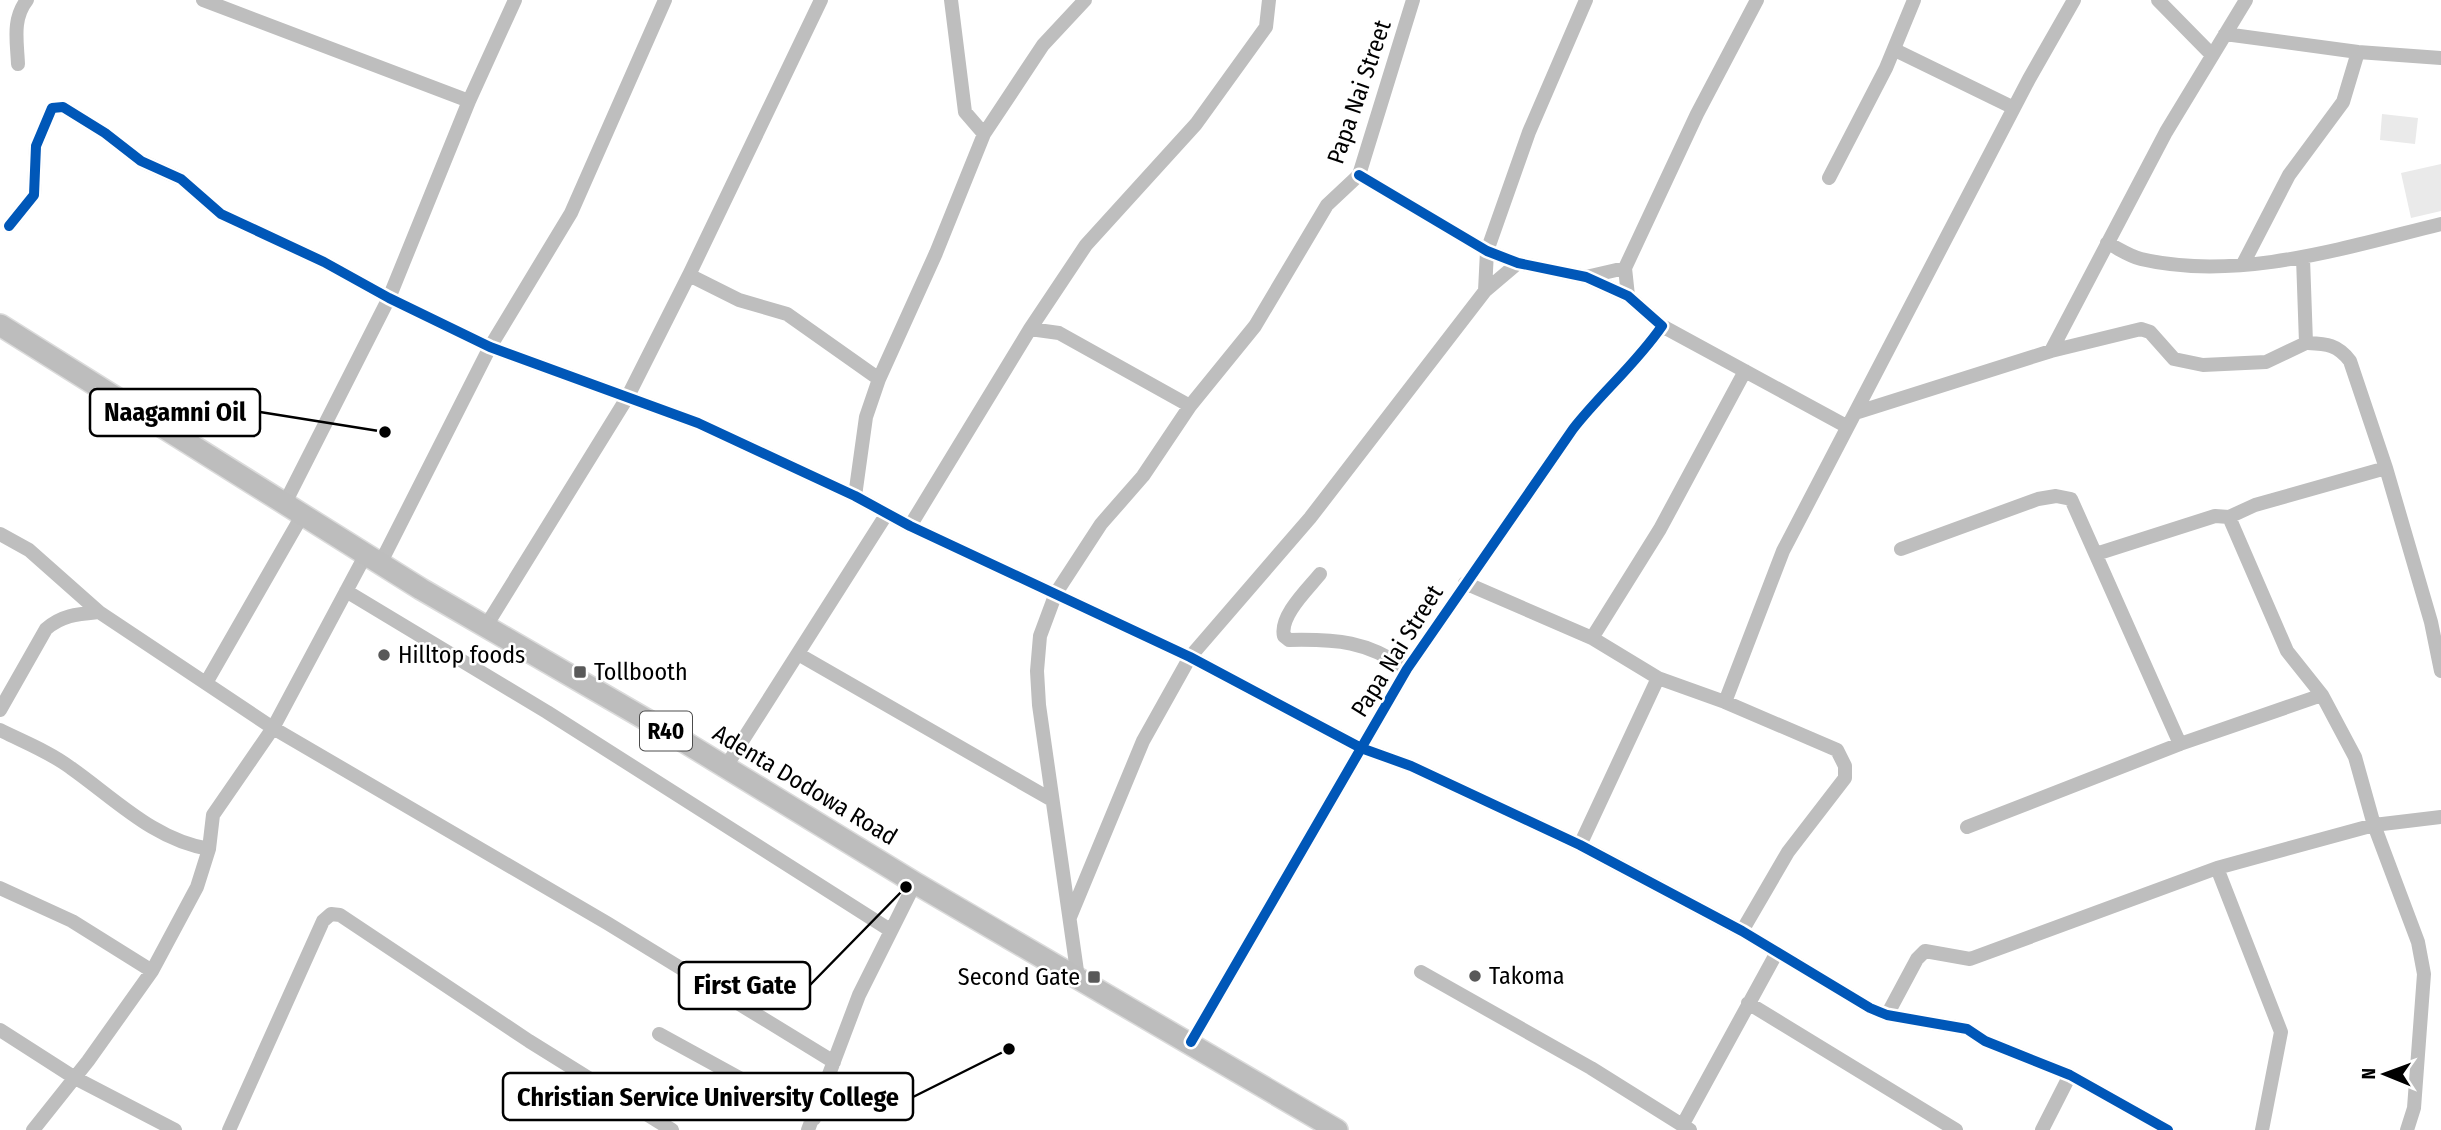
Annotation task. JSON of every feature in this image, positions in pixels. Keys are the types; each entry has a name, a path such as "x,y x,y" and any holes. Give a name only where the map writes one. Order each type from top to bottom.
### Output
{"main road":[{"name":"Adenta Dodowa Road","path":"0,325 373,559 915,883 1191,1042 1337,1130"}],"street":[{"path":"18,64 16,28 18,15 27,0"},
{"path":"203,0 469,101"},
{"path":"285,503 389,298 469,101 514,0"},
{"path":"33,1130 75,1078 152,971 197,887 209,849 214,815 273,729 346,591 373,559 490,347 571,213 665,0"},
{"path":"486,626 627,397 689,275 821,0"},
{"path":"951,0 965,112 984,134"},
{"path":"855,496 866,417 879,379 936,253 984,134 1043,45 1085,0"},
{"path":"910,526 1045,306 1112,214 1196,124 1266,27 1269,0"},
{"name":"Papa Nai Street","path":"1078,978 1052,800 1037,671 1040,636 1056,593 1087,543 1143,477 1190,406 1273,301 1327,205 1359,175 1413,0"},
{"path":"1485,291 1487,251 1529,132 1586,0"},
{"path":"1628,296 1625,268 1697,114 1757,0"},
{"path":"1829,178 1895,50 1914,0"},
{"path":"1725,702 1783,551 1846,426 2074,0"},
{"path":"2158,0 2212,55"},
{"path":"2051,351 2166,132 2246,0"},
{"path":"2225,34 2358,52 2441,58"},
{"path":"1895,50 2014,108"},
{"path":"2244,264 2289,176 2343,102 2358,52"},
{"path":"9,226 34,195 36,146 52,108 64,107 106,133 141,162 189,184 221,214 324,262 389,298 490,347 698,423 855,496 910,526 1190,657 1361,748 1411,765 1580,845 1742,931 1776,954 1887,1015 1958,1026 2070,1075 2168,1130"},
{"path":"1359,175 1487,251 1518,263 1586,276 1628,296 1662,326 1846,426"},
{"path":"2107,243 2138,258 2172,264 2244,264 2303,258 2441,224"},
{"path":"2303,258 2306,343"},
{"path":"1069,919 1134,762 1164,700 1190,657 1310,518 1485,291 1518,263"},
{"path":"1586,276 1625,268"},
{"path":"689,275 738,300 787,314 879,379"},
{"path":"1045,306 1059,333"},
{"name":"Papa Nai Street","path":"1191,1042 1408,669 1573,429 1594,402 1636,362 1662,326"},
{"path":"1030,329 1059,333 1190,406"},
{"path":"1855,413 2051,351 2141,329 2150,332 2178,361 2221,365 2266,362 2306,343 2330,344 2341,349 2350,361 2386,468 2434,635 2441,671"},
{"path":"1592,638 1660,529 1745,371"},
{"path":"2096,554 2215,516 2229,517 2255,505 2386,468"},
{"path":"1901,549 2038,499 2056,496 2071,499 2180,744"},
{"path":"206,683 303,514"},
{"path":"724,768 886,514"},
{"path":"2229,517 2287,651 2322,695 2355,757 2374,825 2410,918 2424,974 2414,1108 2407,1130"},
{"path":"0,534 29,550 99,612 273,729 607,923 834,1062"},
{"path":"1320,574 1286,619 1282,629 1284,636 1289,640 1340,640 1355,643 1388,656 1408,669"},
{"path":"1465,583 1592,638 1658,678 1725,702 1837,750 1845,766 1845,778 1788,852 1742,931"},
{"path":"346,591 547,712 890,930"},
{"path":"0,710 46,629 56,620 71,614 99,612"},
{"path":"798,654 1052,800"},
{"path":"1580,845 1658,678"},
{"path":"1967,827 2180,744 2322,695"},
{"path":"0,730 71,767 154,828 189,846 209,849"},
{"path":"1887,1015 1921,953 1931,950 1970,959 2217,868 2374,825 2441,817"},
{"path":"2217,868 2281,1032 2262,1130"},
{"path":"659,1034 811,1124 859,995 915,883"},
{"path":"0,888 72,921 152,971"},
{"path":"229,1130 323,921 331,914 340,915 529,1041 672,1130"},
{"path":"1421,972 1591,1068 1686,1127 1748,1003 1776,954"},
{"path":"1748,1003 1956,1130"},
{"path":"0,1030 75,1078 176,1130"},
{"path":"2042,1130 2070,1075"}],"shaded area":[{"path":"2382,114 2418,118 2415,144 2380,140"},
{"path":"2441,164 2441,211 2411,218 2401,173"}],"cycle path":[{"path":"9,226 34,195 36,146 52,108 63,107 105,133 141,161 181,179 221,214 324,262 389,298 490,347 698,423 855,496 910,526 1190,657 1361,748 1411,766 1580,845 1742,931 1870,1008 1887,1015 1967,1029 1985,1041 2070,1075 2168,1130"},
{"path":"1191,1042 1407,669 1573,429 1662,326 1628,296 1586,277 1518,263 1487,251 1359,175"}],"place":[{"name":"Naagamni Oil","path":"385,432"},
{"name":"Hilltop foods","path":"384,655"},
{"name":"Tollbooth","path":"580,672"},
{"name":"First Gate","path":"906,887"},
{"name":"Takoma","path":"1475,976"},
{"name":"Second Gate","path":"1094,977"},
{"name":"Christian Service University College","path":"1009,1049"}]}
